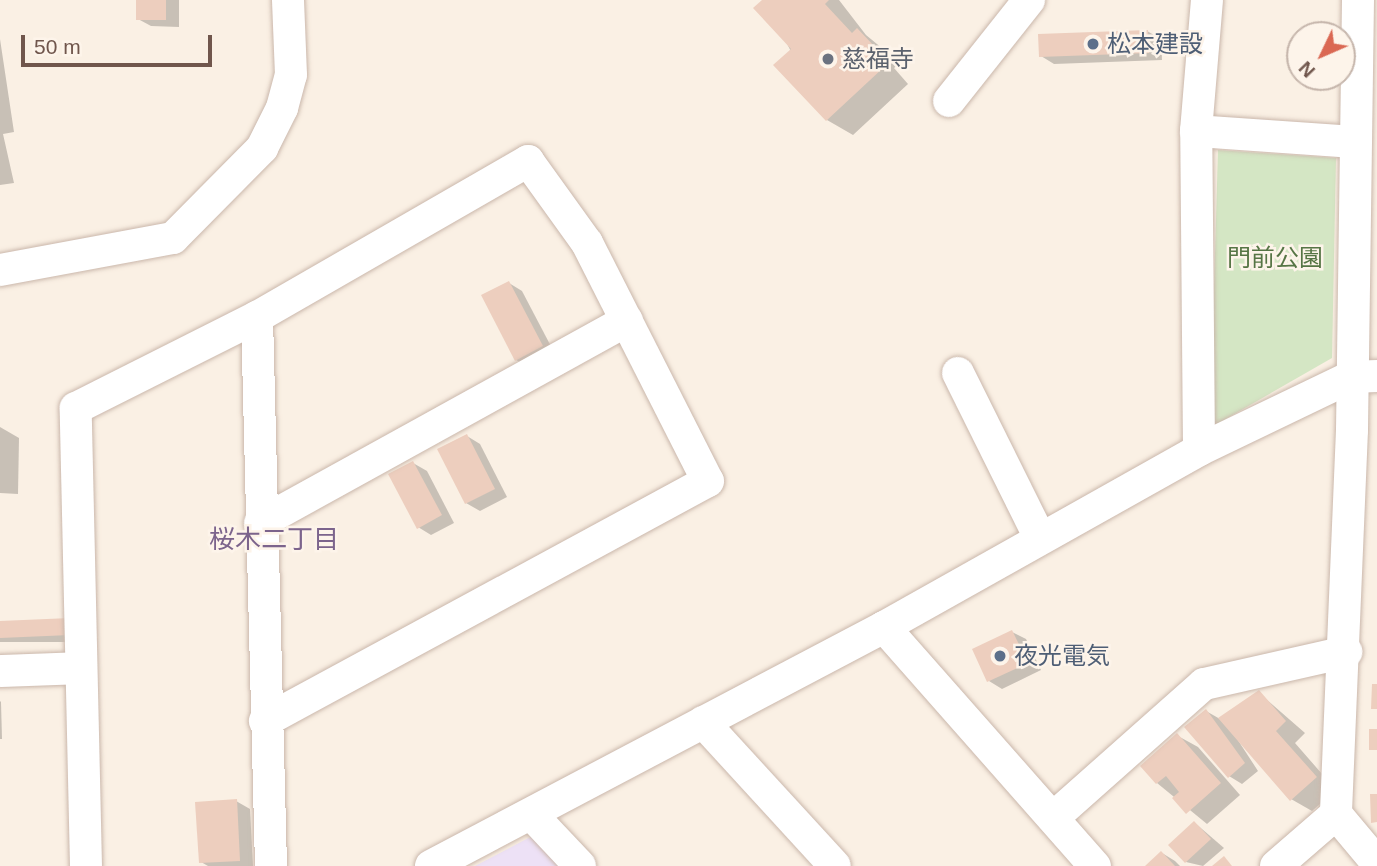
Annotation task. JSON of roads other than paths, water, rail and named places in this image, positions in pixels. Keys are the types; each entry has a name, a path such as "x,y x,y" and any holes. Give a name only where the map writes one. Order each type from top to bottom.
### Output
{"street":[{"path":"0,270 173,238 262,148 282,108 290,75 288,0"},
{"path":"949,101 1029,0"},
{"path":"1199,450 1196,131 1207,0"},
{"path":"1358,0 1353,142 1364,377 1336,814 1377,863"},
{"path":"1196,131 1353,142"},
{"path":"86,866 76,408 257,317 528,161 587,243 708,481 265,721"},
{"path":"257,317 265,721 271,866"},
{"path":"260,523 627,320"},
{"path":"958,373 1040,538"},
{"path":"431,866 884,627 1199,450 1364,377"},
{"path":"884,627 1095,866"},
{"path":"1053,818 1204,684 1346,652"},
{"path":"0,671 81,668"},
{"path":"703,722 835,866"},
{"path":"1276,866 1336,814"},
{"path":"532,815 580,866"}],"place":[{"name":"松本建設","path":"1093,44"},
{"name":"慈福寺","path":"828,59"},
{"name":"夜光電気","path":"1000,656"}],"district":[{"name":"桜木二丁目","path":"274,540"}],"park label":[{"name":"門前公園","path":"1275,258"}]}
